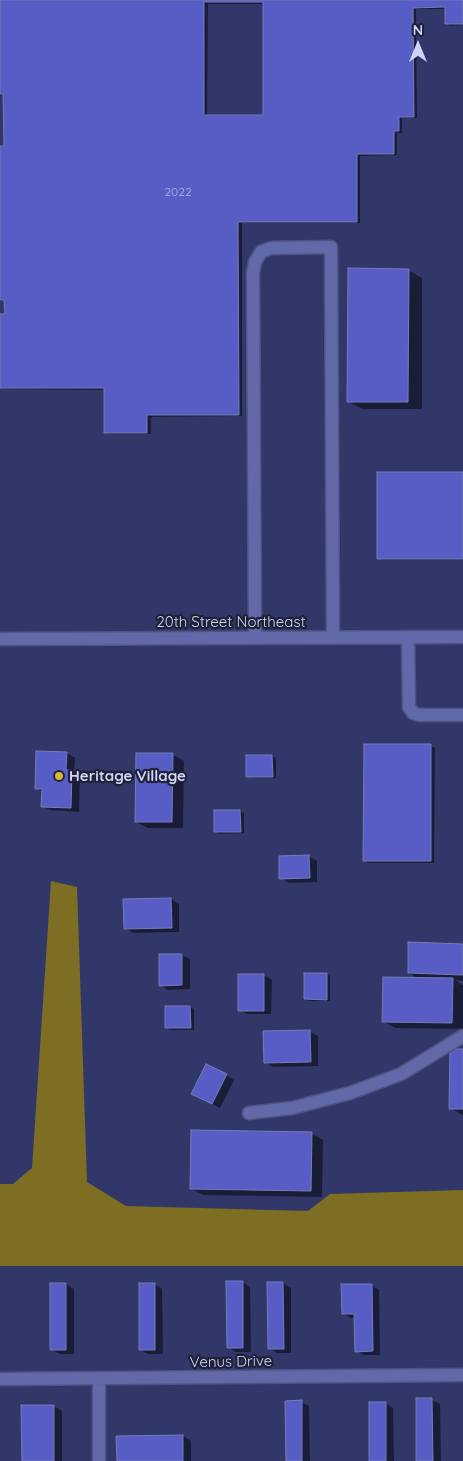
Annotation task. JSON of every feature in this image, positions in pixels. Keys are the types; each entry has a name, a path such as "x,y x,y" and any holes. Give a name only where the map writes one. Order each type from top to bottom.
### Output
{"street":[{"path":"255,638 253,273 255,262 261,252 271,248 331,247 332,638"},
{"path":"408,637 409,707 412,713 419,715 463,715"},
{"name":"20th Street Northeast","path":"0,639 463,637"},
{"path":"249,1113 292,1108 350,1093 401,1074 463,1036"},
{"name":"Venus Drive","path":"0,1379 463,1375"},
{"path":"98,1379 99,1461"}],"shaded area":[{"path":"51,881 77,887 87,1182 126,1206 308,1211 330,1194 463,1190 463,1266 0,1266 0,1184 13,1184 32,1168"}],"building":[{"path":"0,0 463,0 463,24 445,24 445,7 413,8 414,117 399,117 399,131 394,131 394,154 357,154 357,222 238,222 239,415 147,415 147,433 104,433 104,388 0,388 0,314 5,314 4,300 0,300 0,146 4,146 3,94 0,94","holes":["204,2 263,2 263,115 204,115"]},
{"path":"348,268 409,269 408,402 347,402"},
{"path":"377,472 463,472 463,559 377,559"},
{"path":"364,744 431,744 431,861 363,861"},
{"path":"36,751 67,752 66,770 72,770 71,808 41,807 42,789 35,789"},
{"path":"136,753 173,753 172,822 135,822"},
{"path":"246,755 272,755 273,777 246,777"},
{"path":"214,810 240,810 241,832 214,832"},
{"path":"309,855 310,878 279,879 279,856"},
{"path":"171,898 172,928 124,929 123,899"},
{"path":"408,942 463,944 463,975 408,973"},
{"path":"159,954 182,954 182,985 159,986"},
{"path":"304,973 327,973 327,1000 304,999"},
{"path":"238,974 264,974 264,1011 238,1011"},
{"path":"383,977 453,978 452,1023 382,1022"},
{"path":"165,1006 190,1006 191,1028 165,1028"},
{"path":"310,1030 311,1062 264,1063 263,1031"},
{"path":"450,1049 463,1049 463,1109 449,1109"},
{"path":"206,1064 227,1074 212,1104 191,1094"},
{"path":"191,1130 312,1132 311,1191 190,1189"},
{"path":"226,1281 243,1281 243,1348 227,1348"},
{"path":"267,1282 283,1282 284,1349 268,1349"},
{"path":"50,1283 66,1283 66,1350 50,1350"},
{"path":"139,1283 155,1283 155,1350 139,1350"},
{"path":"341,1284 372,1284 373,1351 355,1352 354,1314 342,1314"},
{"path":"416,1398 432,1398 433,1461 416,1461"},
{"path":"302,1400 302,1461 286,1461 285,1401"},
{"path":"369,1402 386,1402 386,1461 369,1461"},
{"path":"21,1405 54,1405 54,1461 22,1461"},
{"path":"183,1435 183,1461 117,1461 116,1436"}],"place":[{"name":"Heritage Village","path":"59,776"}]}
